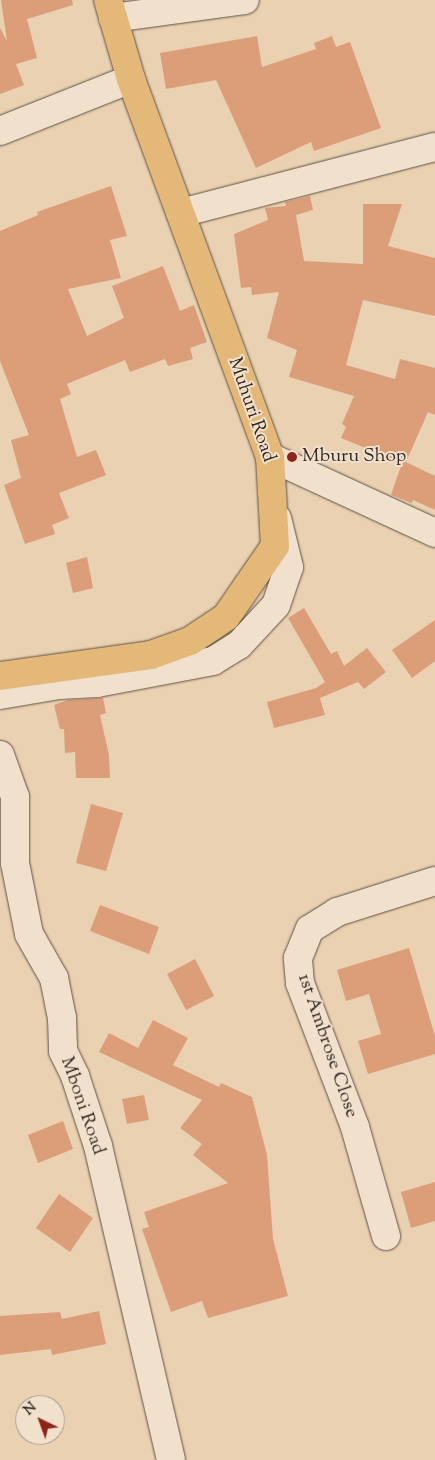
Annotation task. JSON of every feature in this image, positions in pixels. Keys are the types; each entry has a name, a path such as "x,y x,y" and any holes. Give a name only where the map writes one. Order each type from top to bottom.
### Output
{"main road":[{"name":"Muhuri Road","path":"0,676 151,655 190,641 226,618 275,546 275,509 270,458 131,79 111,9"}],"street":[{"path":"111,9 245,0"},
{"path":"0,131 131,79"},
{"path":"181,213 435,147"},
{"path":"270,458 435,533"},
{"path":"0,695 59,685 97,683 213,661 239,645 276,605 289,567 275,509"},
{"name":"Mboni Road","path":"0,755 15,797 15,863 29,934 54,978 62,1018 62,1051 75,1076 98,1146 171,1460"},
{"name":"1st Ambrose Close","path":"386,1236 355,1127 300,983 298,958 310,929 337,912 435,881"}],"building":[{"path":"1,0 72,0 73,5 27,19 37,58 16,64 24,85 0,94 0,28 7,41"},
{"path":"257,36 262,67 316,49 314,43 332,36 336,47 350,42 381,128 314,151 311,142 256,168 216,80 166,89 160,53"},
{"path":"111,186 127,236 110,240 121,278 68,289 87,336 124,318 112,286 163,266 180,311 194,305 207,342 190,348 193,359 168,366 165,359 130,372 125,360 67,384 71,394 60,399 77,457 96,450 106,475 59,493 69,518 52,525 55,534 25,544 4,485 21,478 11,440 29,435 0,361 0,231 38,215 37,212"},
{"path":"310,196 313,210 296,215 304,261 363,264 363,204 402,204 388,246 435,258 435,316 363,300 346,365 395,379 400,359 435,368 435,415 428,412 406,462 435,476 435,510 413,500 412,503 391,495 402,463 341,438 346,427 342,424 354,396 289,377 297,350 267,338 279,292 252,295 251,287 241,288 234,234 268,220 265,208 286,206 285,202"},
{"path":"87,557 93,588 73,593 66,563"},
{"path":"304,608 331,654 337,651 344,666 367,648 386,672 364,689 358,682 320,698 325,715 274,728 267,702 316,688 325,682 288,618"},
{"path":"435,620 435,661 412,678 392,650"},
{"path":"103,698 106,713 100,715 109,755 110,778 76,778 75,752 65,753 64,729 60,729 54,705 68,700"},
{"path":"91,804 123,813 106,871 76,863"},
{"path":"100,905 159,927 149,954 90,931"},
{"path":"409,948 435,1036 435,1054 368,1074 358,1041 381,1034 369,994 346,1001 337,970"},
{"path":"195,959 214,996 186,1010 167,974"},
{"path":"153,1020 188,1038 173,1065 219,1087 221,1083 252,1097 267,1155 273,1239 288,1296 208,1318 202,1301 171,1312 142,1229 149,1227 144,1212 228,1183 193,1155 202,1144 180,1128 202,1100 99,1052 109,1033 138,1048"},
{"path":"144,1095 149,1120 127,1124 122,1099"},
{"path":"63,1121 73,1149 38,1163 28,1135"},
{"path":"435,1182 435,1221 411,1228 401,1192"},
{"path":"59,1194 93,1218 70,1252 36,1228"},
{"path":"99,1311 106,1344 52,1355 51,1349 0,1355 0,1316 60,1312 62,1319"}],"place":[{"name":"Mburu Shop","path":"292,457"}]}
